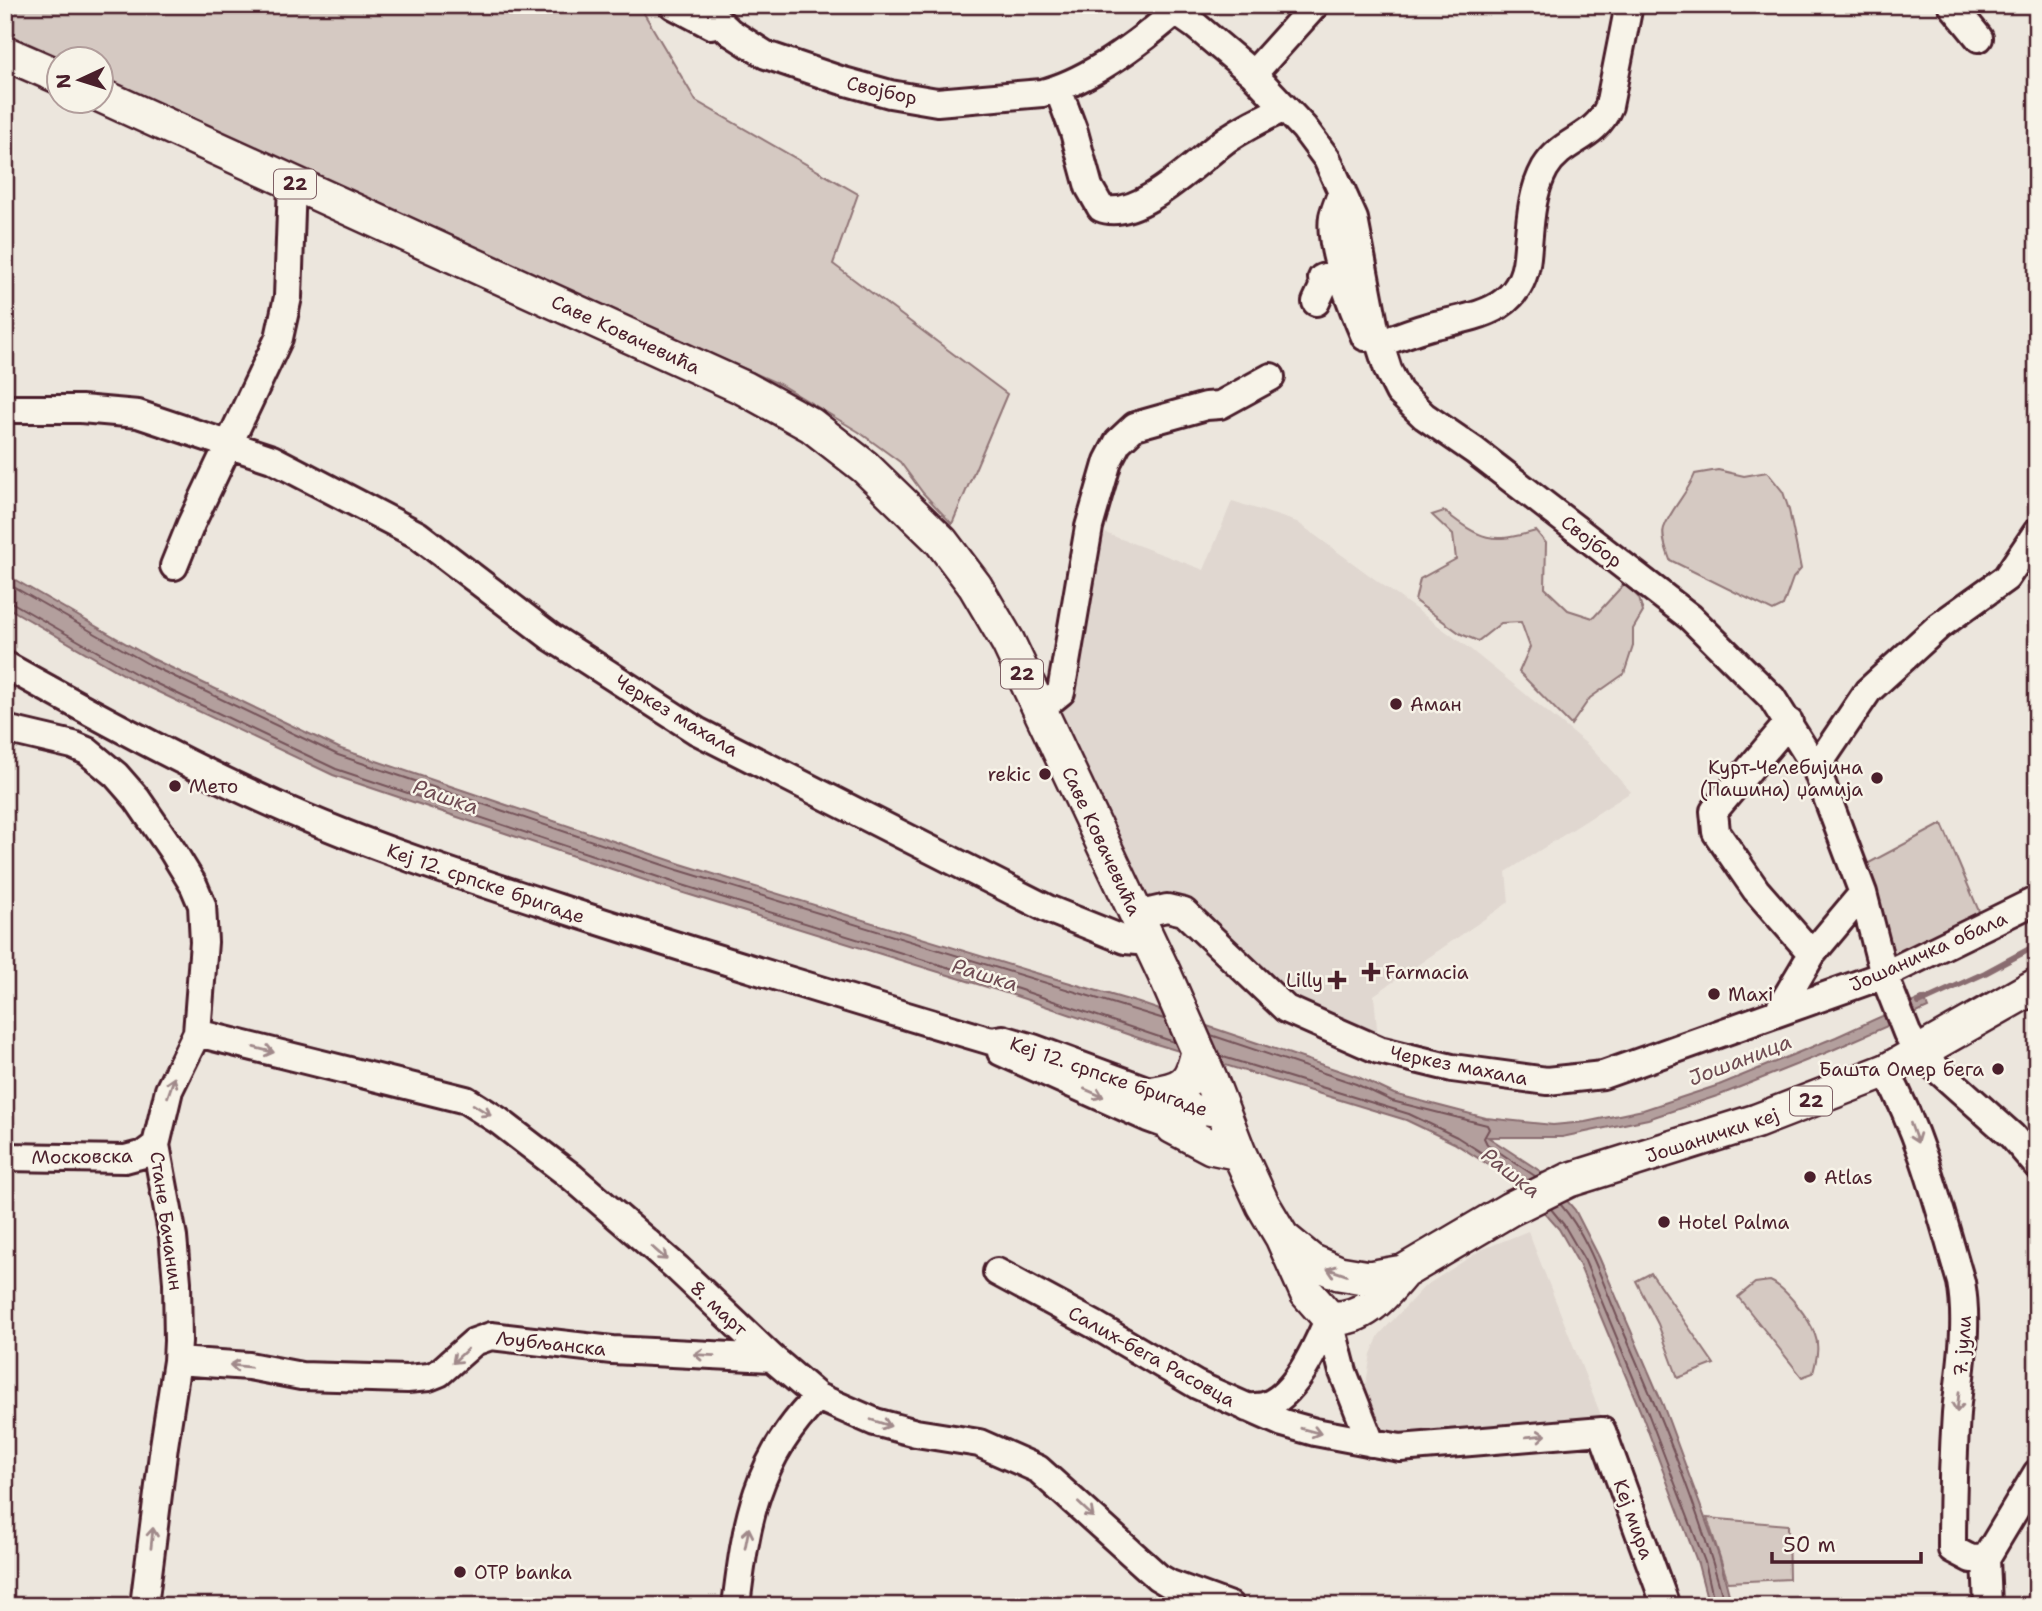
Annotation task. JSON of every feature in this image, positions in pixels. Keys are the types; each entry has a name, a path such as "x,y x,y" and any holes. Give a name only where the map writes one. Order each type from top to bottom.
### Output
{"main road":[{"path":"5,54 46,72"},
{"name":"Саве Ковачевића","path":"116,102 744,388 811,425 864,467 919,517 953,556 992,615 1040,709 1164,973 1185,1078"},
{"name":"Јошанички кеј","path":"1403,1272 1510,1209 1569,1180 1757,1121 1886,1071 1913,1042 2037,985"},
{"name":"22","path":"1185,1078 1223,1114 1263,1205 1282,1237 1307,1293 1329,1318 1341,1319 1362,1312 1376,1303 1403,1272"},
{"path":"1173,1127 1211,1147 1239,1153"},
{"name":"22","path":"1282,1237 1311,1261 1339,1273 1369,1278 1403,1272"}],"street":[{"name":"Својбор","path":"673,5 711,24 710,14"},
{"path":"1253,74 1315,5"},
{"path":"1380,344 1414,331 1493,310 1515,291 1527,267 1531,217 1540,179 1558,152 1597,127 1604,119 1629,5"},
{"path":"1952,5 1979,38"},
{"name":"Својбор","path":"710,14 730,32 766,55 840,80 911,99 954,102 1058,89 1124,52 1171,9 1196,26 1253,74 1317,144 1342,191 1354,219 1375,328 1388,370 1399,392 1424,416 1475,451 1690,617 1772,698 1789,722 1816,768 1863,893 1884,975 1913,1042"},
{"path":"1058,89 1074,132 1089,187 1101,208 1112,211 1139,203 1182,176 1226,140 1285,108"},
{"path":"174,566 279,338 288,297 292,183"},
{"name":"Својбор","path":"1342,191 1333,218 1336,253 1368,345 1377,361 1388,370"},
{"path":"1316,302 1322,287 1322,278 1342,271"},
{"path":"1040,709 1061,692 1088,527 1108,461 1118,442 1135,426 1182,412 1220,405 1270,377"},
{"name":"Черкез махала","path":"5,409 81,409 138,414 272,459 418,535 551,636 697,731 1048,909 1125,940 1167,908 1184,912 1286,1009 1379,1050 1452,1068 1547,1081 1603,1075 1777,1013"},
{"path":"1816,768 1868,691 1939,626 2006,578 2037,532"},
{"name":"Кеј 12. српске бригаде","path":"5,665 132,734 244,790 363,840 447,871 592,919 991,1041 1003,1039 1033,1048 1185,1078 1203,1111 1223,1114"},
{"path":"1789,722 1714,811 1716,832 1756,890 1812,954"},
{"name":"Стане Бачанин","path":"5,729 61,741 87,751 127,786 172,850 202,905 204,942 197,1033 174,1078 156,1145 167,1195 176,1271 177,1362 144,1606"},
{"path":"1777,1013 1812,954 1863,893"},
{"name":"Јошаничка обала","path":"1777,1013 1884,975 2037,900"},
{"name":"8. март","path":"197,1033 466,1100 499,1121 572,1177 677,1268 772,1358 818,1397 875,1422 916,1433 978,1443 1038,1469 1158,1577 1230,1606"},
{"name":"Кеј 12. српске бригаде","path":"991,1041 1000,1051 1024,1063 1173,1127 1205,1122 1223,1114"},
{"path":"1913,1042 2012,1136 2037,1165"},
{"name":"7. јули","path":"1886,1071 1903,1104 1929,1175 1964,1299 1964,1337 1952,1481 1952,1549 1972,1559 1986,1558"},
{"name":"Московска","path":"5,1157 125,1158 144,1154 156,1145"},
{"name":"Салих-бега Расовца","path":"998,1272 1197,1385 1247,1408 1304,1429 1371,1443 1414,1448 1602,1431"},
{"path":"1247,1408 1266,1405 1298,1378 1314,1353 1329,1318"},
{"path":"1329,1318 1343,1372 1371,1443"},
{"name":"Љубљанска","path":"177,1362 249,1366 301,1376 407,1379 439,1373 474,1342 491,1336 612,1350 772,1358"},
{"path":"736,1606 747,1536 758,1490 775,1449 801,1414 818,1397"},
{"name":"Кеј мира","path":"1602,1431 1666,1606"},
{"path":"1988,1606 1986,1558 2037,1473"}],"shaded area":[{"path":"5,5 639,5 696,101 858,194 833,264 1007,394 952,524 923,493 900,462 859,432 779,384 116,90 116,46 46,46 46,55 5,42"},
{"path":"1718,470 1744,476 1767,472 1783,492 1801,569 1793,578 1783,606 1773,611 1670,560 1663,536 1667,521 1695,474"},
{"path":"1232,501 1297,522 1470,649 1588,745 1631,792 1506,872 1509,902 1374,995 1379,1050 1286,1009 1184,912 1136,915 1040,709 1061,691 1089,527 1204,570"},
{"path":"1444,511 1468,528 1487,537 1508,537 1536,531 1546,543 1545,588 1568,610 1593,618 1625,583 1639,598 1643,612 1633,629 1633,646 1624,674 1590,698 1571,725 1519,672 1530,647 1521,622 1501,623 1478,641 1461,634 1415,601 1420,579 1456,559 1453,535 1432,515"},
{"path":"1942,824 1981,916 1892,956 1865,865"},
{"path":"1528,1231 1604,1423 1403,1439 1382,1433 1370,1418 1366,1384 1371,1354 1379,1335 1425,1286 1481,1250"},
{"path":"1651,1273 1714,1364 1678,1378 1658,1324 1636,1281"},
{"path":"1770,1281 1790,1297 1812,1328 1817,1349 1813,1373 1802,1377 1738,1297 1755,1283"},
{"path":"1707,1518 1788,1525 1789,1579 1728,1582"}],"water":[{"name":"Рашка","path":"5,574 153,659 341,749 681,864 1139,1003 1358,1077 1394,1094 1486,1118 1553,1125 1585,1122 1643,1110 1719,1085 1924,997 1928,1008 1720,1095 1648,1119 1562,1137 1488,1137 1543,1173 1575,1210 1599,1257 1663,1405 1719,1556 1732,1606 1709,1606 1698,1564 1642,1415 1579,1264 1559,1229 1519,1184 1454,1143 1406,1120 1156,1044 1016,996 674,890 333,775 135,681 5,606"}],"waterway":[{"name":"Јошаница","path":"1919,1003 1985,973 2037,945"}],"place":[{"name":"Аман","path":"1396,704"},
{"name":"rekic","path":"1045,774"},
{"name":"Курт-Челебијина (Пашина) џамија","path":"1877,778"},
{"name":"Мето","path":"175,786"},
{"name":"Farmacia","path":"1371,972"},
{"name":"Lilly","path":"1337,980"},
{"name":"Maxi","path":"1714,994"},
{"name":"Башта Омер бега","path":"1998,1069"},
{"name":"Atlas","path":"1810,1177"},
{"name":"Hotel Palma","path":"1664,1222"},
{"name":"OTP banka","path":"460,1572"}]}
